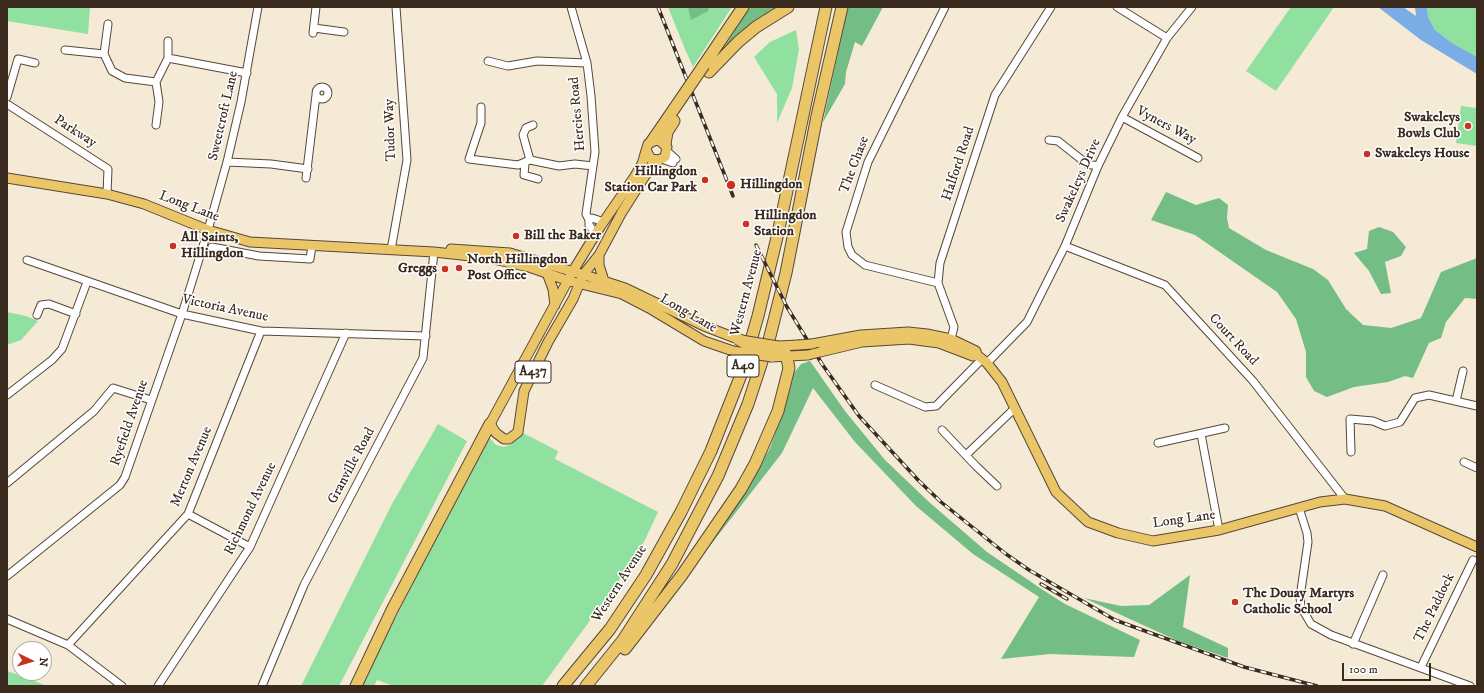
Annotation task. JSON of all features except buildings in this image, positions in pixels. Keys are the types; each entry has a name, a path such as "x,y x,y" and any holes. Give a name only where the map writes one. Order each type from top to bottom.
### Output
{"highway":[{"path":"652,141 677,111 707,68 743,7"},
{"path":"707,68 738,42 788,7"},
{"name":"Western Avenue","path":"563,686 610,629 646,575 682,512 711,451 741,375 758,316 780,225 826,7"},
{"name":"A40","path":"586,686 623,640 672,564 718,476 748,404 769,340 786,272 817,116 842,7"},
{"path":"666,147 667,132 677,111"},
{"path":"590,686 599,678 652,616 740,489 762,452 778,411 789,368 788,358 784,353 753,348 738,339"},
{"path":"356,686 392,610 490,424"}],"main road":[{"path":"569,281 596,234 635,176 647,152 647,148 652,141 659,140 666,147 622,212 598,255 581,279"},
{"path":"647,152 651,159 658,160"},
{"name":"Long Lane","path":"7,178 107,194 144,204 208,230 250,242 434,252 489,258 529,267 569,281 581,279 604,281 625,288 721,334 738,339"},
{"name":"Long Lane","path":"434,252 465,249 510,253 573,272 581,279 622,294 649,308 704,341 733,351 775,351 798,345 817,348 862,342 909,339 940,343 982,359"},
{"path":"598,255 599,265 604,281"},
{"path":"547,273 553,289 555,305"},
{"name":"A437","path":"569,281 490,424 496,433 504,439 509,439 518,432 524,391 581,279"},
{"name":"Long Lane","path":"788,358 804,355 817,348 861,335 891,332 927,334 951,340 976,351 1002,382 1056,492 1088,522 1118,533 1153,541 1219,530 1320,502 1345,499 1385,506 1477,546"}],"street":[{"name":"Sweetcroft Lane","path":"208,230 227,162 247,73 258,7"},
{"path":"316,7 313,31 344,32"},
{"name":"Tudor Way","path":"391,250 407,160 396,7"},
{"name":"Hercies Road","path":"571,7 587,63 595,146 586,214 589,220 589,225 596,234"},
{"name":"The Chase","path":"938,283 865,265 852,254 848,247 846,232 868,162 944,7"},
{"name":"Halford Road","path":"951,340 954,327 938,283 940,263 995,95 1051,7"},
{"path":"1117,7 1167,38"},
{"name":"Swakeleys Drive","path":"874,385 925,407 936,406 982,359 1026,322 1065,246 1098,166 1122,117 1167,38 1192,7"},
{"path":"108,24 104,54 112,71 125,78 156,82"},
{"path":"156,124 159,102 156,82 168,58 168,41"},
{"path":"65,50 104,54"},
{"path":"168,58 247,73"},
{"path":"7,97 18,59 35,63"},
{"path":"488,61 508,66 537,61 587,63"},
{"path":"306,178 316,95"},
{"name":"Parkway","path":"7,104 108,169 107,194"},
{"path":"481,107 481,122 469,159 518,165 528,161 560,166 575,164 593,166"},
{"name":"Vyners Way","path":"1122,117 1198,158"},
{"path":"533,125 526,128 523,135 528,161 524,175 538,179"},
{"path":"1049,140 1058,141 1087,164 1098,166"},
{"path":"658,160 675,161 666,147"},
{"path":"227,162 271,164 308,169"},
{"path":"589,220 592,218 604,222"},
{"name":"Ryefield Avenue","path":"7,576 120,485 125,477 182,314 208,230"},
{"path":"212,247 259,256 310,259 312,246"},
{"name":"Court Road","path":"1065,246 1165,285 1253,381 1345,499"},
{"name":"Granville Road","path":"262,686 304,585 423,358 434,252"},
{"name":"Victoria Avenue","path":"27,260 182,314 261,331 426,336"},
{"path":"7,395 58,354 67,340 87,282"},
{"path":"37,315 41,305 49,304 76,314"},
{"name":"Merton Avenue","path":"68,645 188,514 261,331"},
{"name":"Richmond Avenue","path":"158,686 250,547 346,333"},
{"path":"1456,401 1463,371"},
{"path":"7,483 89,415 113,388 151,400"},
{"path":"1351,452 1350,419 1373,421 1385,426 1400,422 1415,398 1430,395 1477,406"},
{"path":"966,455 1015,408"},
{"path":"1158,443 1225,428"},
{"path":"942,430 997,486"},
{"path":"1201,434 1219,530"},
{"path":"1464,462 1477,468"},
{"path":"1299,508 1307,533 1308,542 1300,596 1301,607 1311,624 1331,635 1353,644 1421,667 1470,686"},
{"path":"188,514 250,547"},
{"name":"The Paddock","path":"1421,667 1473,560"},
{"path":"1353,644 1384,575"},
{"path":"7,619 68,645 122,686"}],"green space":[{"path":"7,7 90,7 88,34 7,21"},
{"path":"668,7 732,7 693,67 685,49"},
{"path":"688,7 709,7 708,11 691,20"},
{"path":"750,7 778,7 725,46"},
{"path":"848,7 883,7 862,46 855,42 846,72 845,84 823,122"},
{"path":"1291,7 1334,7 1276,91 1246,71"},
{"path":"1427,7 1477,7 1477,57 1452,43 1435,30 1428,17"},
{"path":"796,30 799,49 792,88 777,123 777,94 754,57 770,42"},
{"name":"Swakeleys Bowls Club","path":"1461,106 1477,108 1477,146 1456,143"},
{"path":"1166,192 1196,205 1219,198 1228,205 1227,218 1229,228 1266,250 1313,269 1328,280 1346,309 1363,325 1391,328 1421,318 1441,272 1477,258 1477,299 1465,298 1446,322 1441,338 1429,343 1413,378 1405,376 1388,382 1354,387 1327,397 1314,391 1306,377 1306,352 1296,319 1277,292 1195,235 1151,220"},
{"path":"1379,227 1393,232 1406,247 1401,256 1385,262 1391,293 1381,294 1369,271 1354,253 1367,249 1369,231"},
{"path":"7,312 26,316 38,321 21,340 7,345"},
{"path":"810,361 845,411 885,460 929,502 987,552 1043,590 1065,604 1140,640 1134,657 1050,654 1001,659 1039,597 973,554 916,506 855,442 813,388 782,453 684,579 745,492 770,448 787,401 794,373 801,364"},
{"path":"438,424 467,441 339,686 301,686 392,504"},
{"path":"523,433 558,451 555,459 658,512 645,540 616,585 542,686 393,686 377,680 374,686 361,686 488,436 496,445 504,447 510,445"},
{"path":"1190,575 1183,627 1228,648 1228,658 1178,641 1084,598 1121,606 1149,605"},
{"path":"7,671 12,673 12,681 35,681 46,686 7,686"}],"water":[{"path":"1378,7 1403,7 1416,16 1415,7 1427,7 1428,17 1435,30 1452,43 1477,57 1477,74 1421,40"}],"railway":[{"path":"658,7 733,196"},
{"path":"756,245 787,307 822,364 859,416 919,481 941,502 1006,554 1029,570 1115,620 1244,667 1317,686"},
{"path":"1041,584 1067,599"}],"place":[{"name":"Swakeleys Bowls Club","path":"1468,126"},
{"name":"Swakeleys House","path":"1367,154"},
{"name":"Hillingdon Station Car Park","path":"705,180"},
{"name":"Hillingdon","path":"731,185"},
{"name":"Hillingdon Station","path":"746,224"},
{"name":"Bill the Baker","path":"516,236"},
{"name":"All Saints, Hillingdon","path":"173,246"},
{"name":"North Hillingdon Post Office","path":"459,268"},
{"name":"Greggs","path":"445,269"},
{"name":"The Douay Martyrs Catholic School","path":"1235,602"}]}
